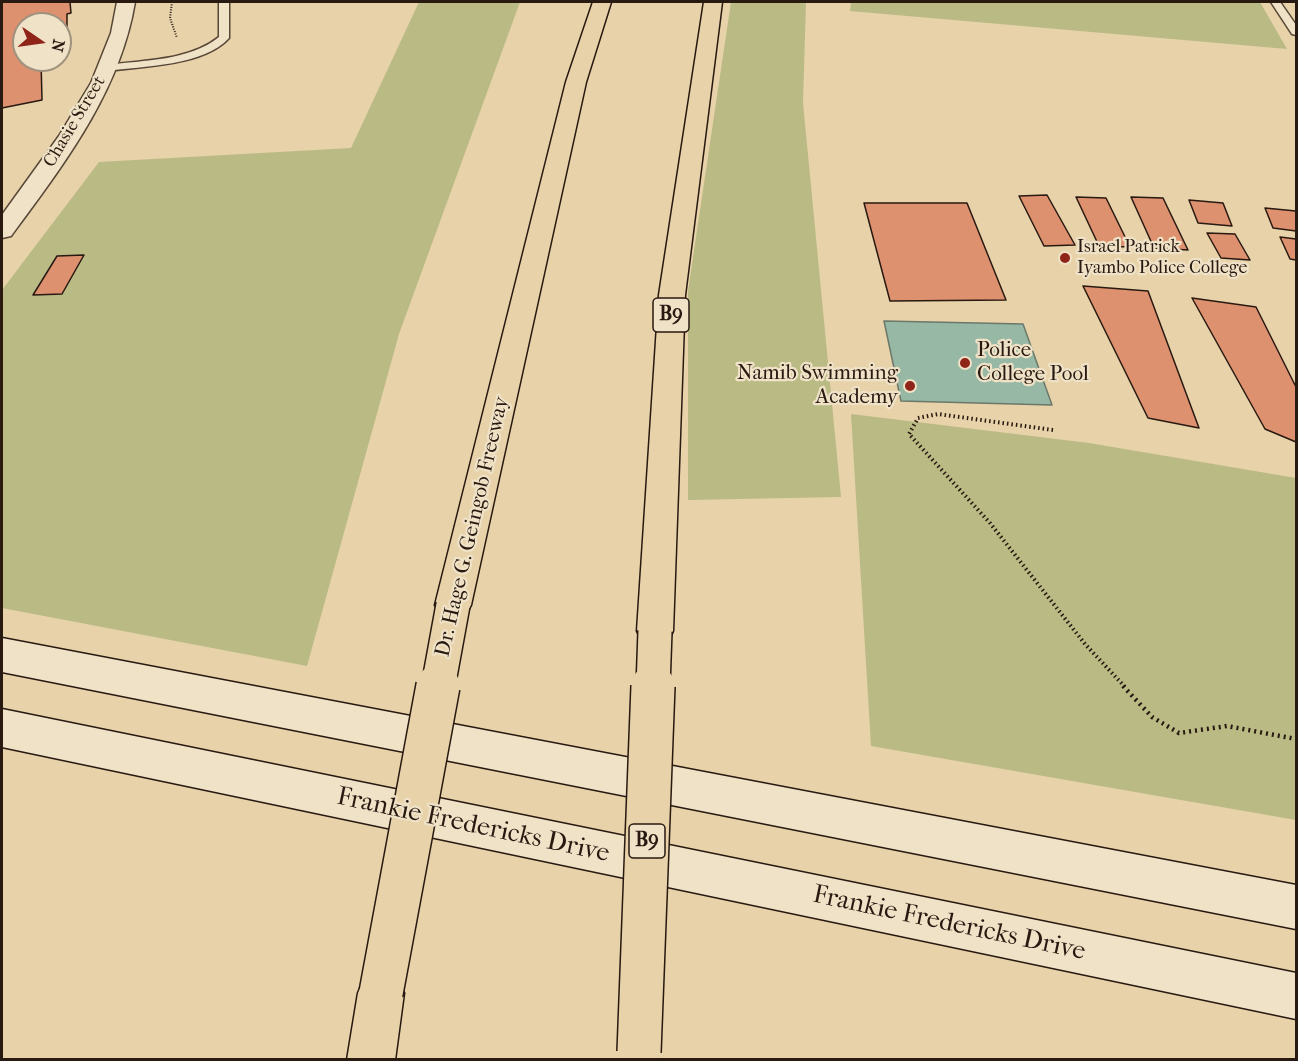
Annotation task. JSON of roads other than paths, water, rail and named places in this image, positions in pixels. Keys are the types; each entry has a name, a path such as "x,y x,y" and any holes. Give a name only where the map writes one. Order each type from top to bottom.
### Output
{"highway":[{"name":"B9","path":"639,1056 655,631 672,295 713,2"},
{"name":"Dr. Hage G. Geingob Freeway","path":"370,1059 453,605 576,82 591,7"}],"main road":[{"name":"Chasie Street","path":"4,224 55,156 93,96 120,34 126,2"},
{"path":"2,655 1296,907"},
{"name":"Frankie Fredericks Drive","path":"2,728 1296,996"}],"lane":[{"path":"107,68 192,55 218,45 224,38 224,2"},
{"path":"1276,2 1296,32"}],"place":[{"name":"Israel Patrick Iyambo Police College","path":"1065,258"},
{"name":"Police College Pool","path":"965,363"},
{"name":"Namib Swimming Academy","path":"910,386"}]}
